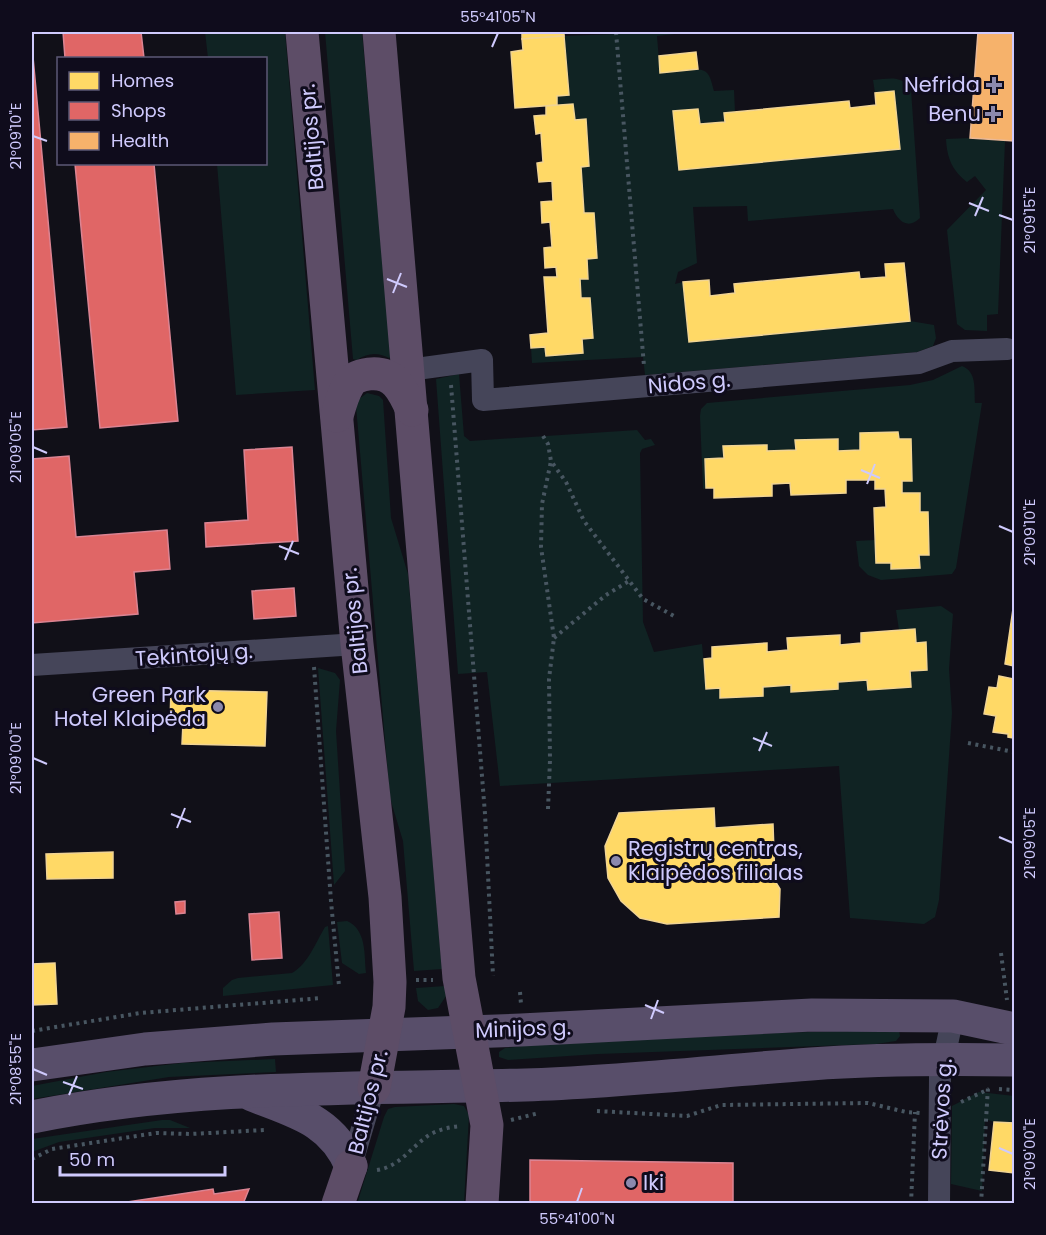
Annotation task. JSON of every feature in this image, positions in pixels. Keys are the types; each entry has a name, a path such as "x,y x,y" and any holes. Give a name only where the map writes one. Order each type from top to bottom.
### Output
{"highway":[{"name":"Baltijos pr.","path":"302,32 357,644 385,897 390,982 385,1034 374,1088"},
{"path":"379,32 413,411 459,978 487,1125 482,1203"},
{"path":"336,418 349,383 355,378 372,373 386,375 397,382 404,390 413,411"},
{"name":"Baltijos pr.","path":"338,1203 360,1167"}],"main road":[{"name":"Minijos g.","path":"32,1065 145,1049 273,1039 812,1015 953,1016 1014,1029"},
{"path":"32,1117 159,1097 242,1091 525,1085 814,1064 943,1059 1014,1060"},
{"path":"242,1091 315,1121 360,1167"}],"street":[{"name":"Nidos g.","path":"409,370 482,360 483,400 919,363 952,351 1007,349"},
{"name":"Tekintojų g.","path":"32,665 142,660 357,644"},
{"name":"Strėvos g.","path":"939,1203 939,1113 943,1059 953,1016"},
{"name":"Baltijos pr.","path":"360,1167 374,1088"}],"path":[{"path":"616,32 646,386"},
{"path":"450,364 485,813 494,976"},
{"path":"543,436 548,444 551,461 542,504 540,547 554,638 549,679 549,809"},
{"path":"551,461 566,482 584,521 643,599 674,616"},
{"path":"554,638 606,595 629,581"},
{"path":"313,646 339,986"},
{"path":"968,744 1014,752"},
{"path":"412,981 444,979"},
{"path":"32,1031 140,1013 322,998"},
{"path":"588,1110 687,1116 722,1105 868,1103 915,1112 939,1113 987,1089 1014,1090"},
{"path":"508,1120 547,1112"},
{"path":"911,1203 915,1112"},
{"path":"360,1167 386,1169 404,1157 426,1137 449,1127 465,1125"},
{"path":"32,1159 52,1149 156,1133 191,1134 270,1130"}],"green space":[{"path":"205,32 285,32 315,390 236,395 217,165 267,165 267,57 208,57"},
{"path":"325,32 362,32 391,357 389,358 373,354 357,360 353,359"},
{"path":"616,32 692,32 657,36 660,73 702,70 709,76 714,91 734,90 735,112 724,113 725,122 700,124 698,109 673,111 679,170 899,149 894,91 875,93 873,80 899,80 911,90 920,218 908,224 898,217 893,209 748,221 747,206 693,207 697,263 678,272 675,284 683,282 689,342 910,321 934,325 936,338 933,346 917,352 645,375 643,357 532,363 531,348 593,338 590,298 581,298 580,279 588,278 587,259 597,258 594,213 584,213 581,167 589,166 586,120 575,120 573,104 557,105 557,96 568,95 564,36 616,34"},
{"path":"970,138 1005,141 998,314 987,315 987,331 965,330 957,324 947,230 986,190 975,176 967,182 954,168 949,158 946,139"},
{"path":"962,366 972,376 975,403 982,403 956,568 952,574 881,580 868,575 859,566 856,541 875,540 876,563 891,563 891,569 920,567 919,555 929,555 928,513 920,512 919,493 902,493 898,432 860,433 860,450 838,451 837,439 796,440 796,450 767,451 767,445 724,446 724,458 705,459 706,488 703,489 700,416 701,409 707,403 910,385 933,380"},
{"path":"459,374 464,436 470,441 637,430 645,440 651,439 655,445 642,449 640,453 643,622 654,652 702,644 706,689 720,688 721,698 763,696 763,687 791,685 792,692 837,689 838,682 927,670 926,642 916,643 899,630 896,610 941,606 953,614 949,669 952,713 939,900 935,917 924,924 850,918 839,766 500,786 487,672 458,674 436,379"},
{"path":"367,393 379,396 383,400 391,518 408,574 442,969 414,971 403,841 390,798 356,406 359,399"},
{"path":"318,668 335,673 340,680 336,731 345,871 334,885"},
{"path":"347,921 358,930 361,937 366,973 359,974 342,963 337,922"},
{"path":"328,926 333,985 223,996 223,988 232,980 292,973 298,969 325,927"},
{"path":"445,986 446,996 438,1008 428,1010 418,1001 416,988"},
{"path":"872,1030 899,1031 900,1036 896,1041 876,1044 598,1054 508,1060 499,1057 499,1052 505,1048 534,1045"},
{"path":"275,1059 276,1072 169,1077 32,1099 32,1086 106,1072 182,1063"},
{"path":"979,1092 1014,1096 1014,1123 985,1119 982,1191 951,1184 952,1106"},
{"path":"454,1104 464,1106 469,1115 464,1203 357,1204 388,1109"},
{"path":"170,1120 190,1128 155,1128 59,1142 32,1152 32,1139"}],"building: Homes":[{"path":"522,32 564,32 564,36 522,39"},
{"path":"564,36 569,95 557,96 557,105 515,108 511,52 523,50 522,39"},
{"path":"696,52 698,69 660,73 659,56"},
{"path":"894,91 900,149 679,170 673,111 698,109 700,124 725,122 724,113 849,101 850,108 876,105 875,93"},
{"path":"573,104 575,120 586,119 589,166 581,167 584,213 594,213 597,258 587,259 588,279 580,279 581,298 590,298 593,338 582,339 583,353 546,356 545,347 531,348 530,335 548,333 544,277 557,277 556,267 545,268 544,248 552,247 550,222 542,223 541,202 553,201 552,181 539,182 537,163 543,162 541,133 536,134 534,116 546,115 546,106"},
{"path":"904,263 910,321 689,342 683,282 709,280 710,296 735,293 734,284 859,272 860,279 886,277 885,264"},
{"path":"898,432 899,439 911,439 912,481 902,481 902,493 920,493 920,512 928,512 929,555 919,555 920,568 891,569 891,563 876,563 874,508 886,507 885,489 875,489 875,480 846,480 846,493 791,495 790,483 772,484 772,496 714,498 714,488 706,488 705,459 724,458 723,446 767,445 767,451 796,450 795,440 838,439 838,451 860,450 860,433"},
{"path":"1014,602 1014,666 1005,664"},
{"path":"915,629 916,643 926,642 927,670 910,671 911,687 868,690 867,680 838,682 838,689 791,692 791,685 763,687 763,696 720,698 720,688 706,689 704,659 712,658 712,647 767,643 767,652 788,650 787,638 840,635 840,645 861,643 861,633"},
{"path":"999,676 1014,679 1014,738 1008,737 1008,734 993,732 996,716 984,714 989,687 997,688"},
{"name":"Green Park Hotel Klaipėda","path":"171,690 267,692 265,746 182,744 183,723 170,722"},
{"path":"714,808 715,828 773,824 775,881 780,889 779,917 667,924 640,918 621,901 608,878 605,846 619,813"},
{"path":"113,852 113,878 47,879 46,854"},
{"path":"55,963 57,1004 32,1005 32,964"},
{"path":"994,1122 1014,1123 1014,1173 989,1170"}],"building: Shops":[{"path":"63,32 141,32 144,57 65,57"},
{"path":"32,46 67,427 32,430"},
{"path":"75,165 154,165 178,421 100,428"},
{"path":"292,447 298,541 206,547 205,523 248,520 244,450"},
{"path":"69,456 76,537 167,530 170,569 134,572 138,614 32,623 32,459"},
{"path":"294,588 296,616 254,619 252,591"},
{"path":"185,901 185,913 176,914 175,902"},
{"path":"279,912 282,958 252,960 249,914"},
{"name":"Iki","path":"530,1160 733,1163 733,1204 530,1204"},
{"path":"213,1189 214,1194 249,1189 243,1204 114,1204"}],"building: Health":[{"name":"Nefrida","path":"978,32 1014,32 1014,141 970,138"}],"place":[{"name":"Nefrida","path":"994,85"},
{"name":"Benu","path":"993,114"},
{"name":"Green Park Hotel Klaipėda","path":"218,707"},
{"name":"Registrų centras, Klaipėdos filialas","path":"616,861"},
{"name":"Iki","path":"631,1183"}]}
